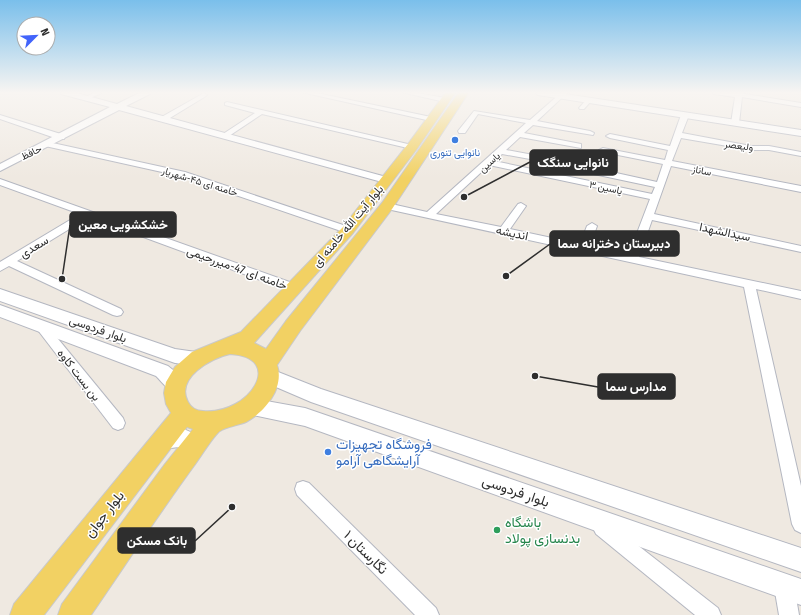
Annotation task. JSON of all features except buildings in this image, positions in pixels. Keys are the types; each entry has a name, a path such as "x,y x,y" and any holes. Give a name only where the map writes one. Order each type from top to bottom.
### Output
{"main road":[{"name":"بلوار آیت الله خامنه ای","path":"230,346 248,337 348,230 430,121"},
{"name":"بلوار آیت الله خامنه ای","path":"267,370 293,326 387,206 445,121"},
{"path":"270,313 268,320 271,325 285,327 293,326"},
{"path":"230,346 238,346 252,350 263,358 267,370 267,382 261,395 250,407 233,417 214,422 197,420 184,413 180,408 176,397 177,385 184,370 197,358 213,350 230,346"},
{"name":"بلوار جوان","path":"25,615 184,413"},
{"path":"73,615 174,473 214,422"}],"street":[{"path":"11,121 60,137"},
{"name":"حافظ","path":"0,168 90,121"},
{"path":"168,121 386,180"},
{"path":"226,136 248,121"},
{"path":"300,121 412,146"},
{"path":"462,131 470,121"},
{"path":"520,121 590,133"},
{"name":"یاسین","path":"429,215 463,186 487,162 533,121"},
{"path":"632,259 684,121"},
{"path":"721,121 801,133"},
{"path":"519,134 578,146"},
{"name":"ولیعصر","path":"678,135 751,148 768,148 801,154"},
{"path":"610,136 673,149"},
{"name":"خامنه ای ۴۵-شهریار","path":"48,144 182,174 348,230"},
{"name":"ساناز","path":"603,150 801,189"},
{"path":"501,151 552,161"},
{"name":"یاسین ۳","path":"487,162 655,197"},
{"path":"589,170 660,185"},
{"name":"خامنه ای 47-میررحیمی","path":"0,182 294,288"},
{"name":"اندیشه","path":"387,206 801,295"},
{"path":"504,231 521,206"},
{"name":"سعدی","path":"5,264 88,214"},
{"name":"سیدالشهدا","path":"649,216 801,249"},
{"path":"584,248 592,226"},
{"path":"5,264 117,312"},
{"path":"749,284 801,524"},
{"name":"بلوار فردوسی","path":"1,308 41,326 162,371 177,385"},
{"name":"بلوار فردوسی","path":"1,308 175,356 197,358"},
{"name":"بن بست کاوه","path":"41,326 118,423"},
{"name":"بلوار فردوسی","path":"267,370 325,398 801,560"},
{"name":"بلوار فردوسی","path":"250,407 305,417 793,589"},
{"path":"163,439 173,436 182,437 189,441 193,448"},
{"name":"نگارستان ۱","path":"303,489 428,615"},
{"path":"589,517 711,615"},
{"path":"789,615 793,589"}],"place":[{"name":"نانوایی تنوری","path":"455,140"},
{"name":"نانوایی سنگک","path":"464,197"},
{"name":"دبیرستان دخترانه سما","path":"506,276"},
{"name":"خشکشویی معین","path":"62,279"},
{"name":"مدارس سما","path":"535,376"},
{"name":"فروشگاه تجهیزات آرایشگاهی آرامو","path":"328,452"},
{"name":"بانک مسکن","path":"232,507"},
{"name":"باشگاه بدنسازی پولاد","path":"497,530"}]}
